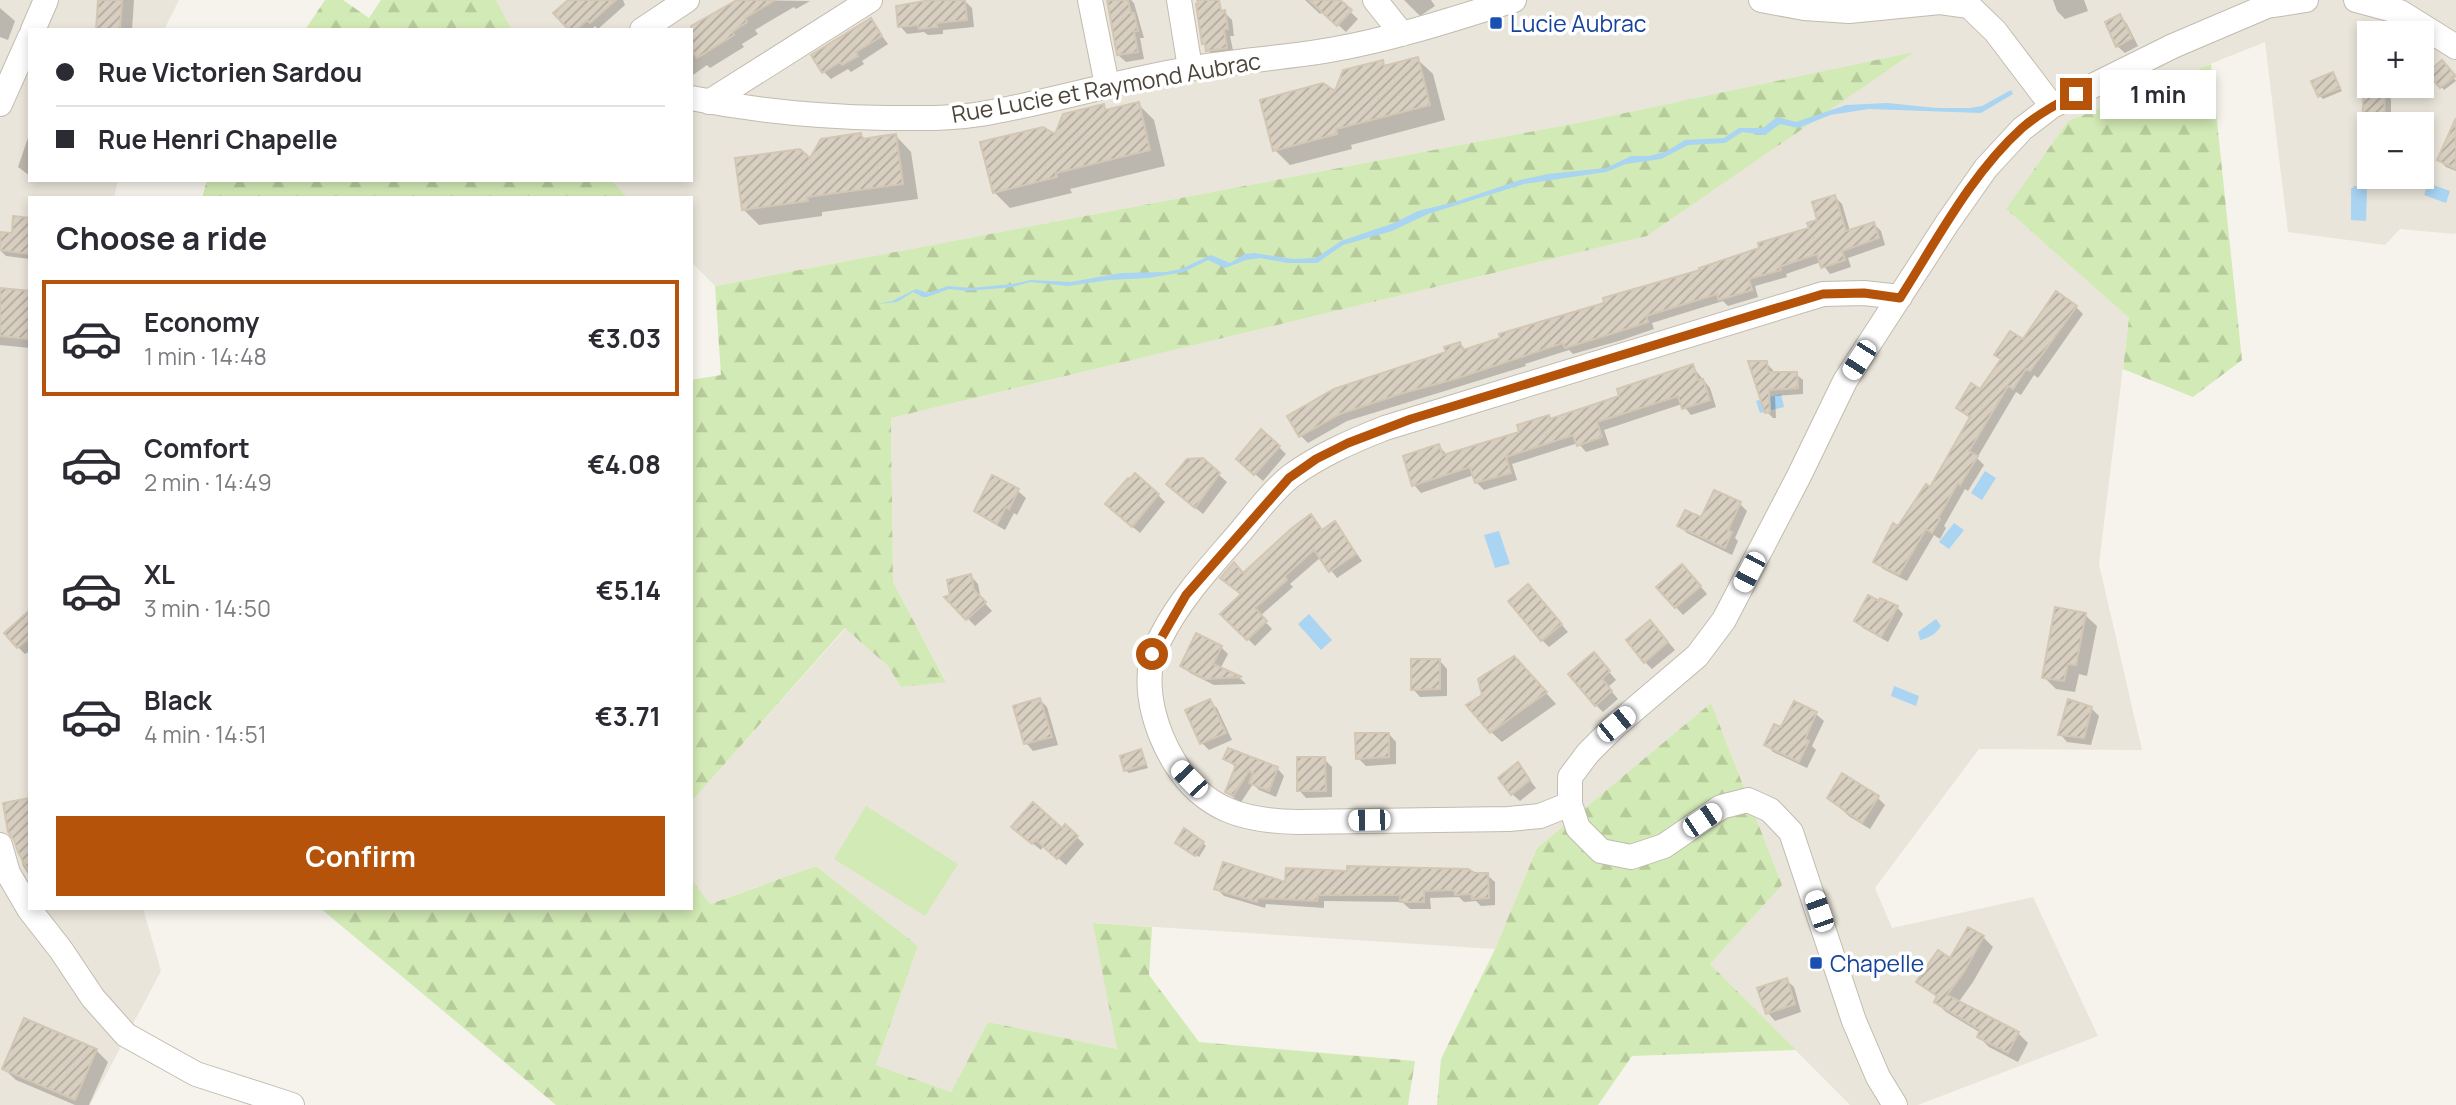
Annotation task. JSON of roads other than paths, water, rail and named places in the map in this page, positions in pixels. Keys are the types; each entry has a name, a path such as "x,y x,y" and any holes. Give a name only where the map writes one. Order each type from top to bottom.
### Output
{"street":[{"path":"34,28 46,0"},
{"path":"645,28 687,0"},
{"path":"700,100 870,0"},
{"path":"1090,0 1107,85"},
{"path":"1179,0 1190,68"},
{"path":"1375,0 1402,34"},
{"name":"Rue Lucie et Raymond Aubrac","path":"700,100 761,111 849,118 978,114 1190,68 1331,50 1402,34 1512,0"},
{"path":"1761,0 1804,8 1849,11 1940,2 1969,6 1995,31 2052,106"},
{"path":"1895,1105 1878,1077 1854,1021 1791,832 1770,810 1748,800 1721,807 1664,845 1631,857 1601,851 1578,828 1570,804 1570,777 1588,753 1616,724 1697,656 1724,620 1845,381 1948,222 1986,168 2022,128 2052,106 2174,46 2267,6 2306,0"},
{"path":"2358,0 2400,12 2456,47"},
{"path":"0,104 28,41"},
{"path":"1570,804 1540,816 1510,819 1298,822 1242,817 1221,808 1200,790 1179,769 1164,745 1154,716 1151,695 1152,654 1186,595 1261,507 1289,478 1316,459 1348,443 1424,415 1823,294 1864,293 1900,298"},
{"path":"0,845 8,873 28,907"},
{"path":"30,910 93,998 126,1035 196,1074 292,1105"}],"water":[{"path":"2011,90 2013,94 1981,113 1869,109 1830,115 1798,128 1780,124 1765,135 1742,132 1725,143 1688,145 1661,159 1626,164 1606,172 1524,184 1428,214 1392,231 1343,245 1317,263 1288,263 1260,258 1225,268 1208,260 1184,272 1148,278 1068,286 1030,282 1013,287 967,291 949,289 927,297 913,292 897,302 877,304 892,301 916,289 928,293 948,286 971,288 1031,280 1071,282 1121,273 1166,272 1181,269 1211,255 1230,263 1245,254 1254,253 1294,259 1316,258 1341,241 1394,223 1418,211 1455,202 1520,180 1606,168 1631,156 1649,156 1665,152 1685,140 1724,138 1739,128 1763,128 1777,117 1796,122 1846,105 1887,103 1970,108 1982,106"},
{"path":"2434,185 2450,191 2446,203 2424,195 2426,189 2434,189"},
{"path":"2354,186 2367,190 2366,221 2351,220 2351,189"},
{"path":"1781,394 1784,407 1760,413 1756,401"},
{"path":"1985,471 1996,478 1982,500 1971,493"},
{"path":"1954,523 1964,530 1949,549 1939,542"},
{"path":"1499,531 1510,564 1495,568 1484,535"},
{"path":"1309,614 1332,640 1321,650 1298,624"},
{"path":"1936,619 1941,626 1939,629 1920,640 1918,632"},
{"path":"1894,686 1919,696 1916,706 1891,696"}],"place":[{"name":"Lucie Aubrac","path":"1496,23"},
{"name":"Chapelle","path":"1816,963"}]}
